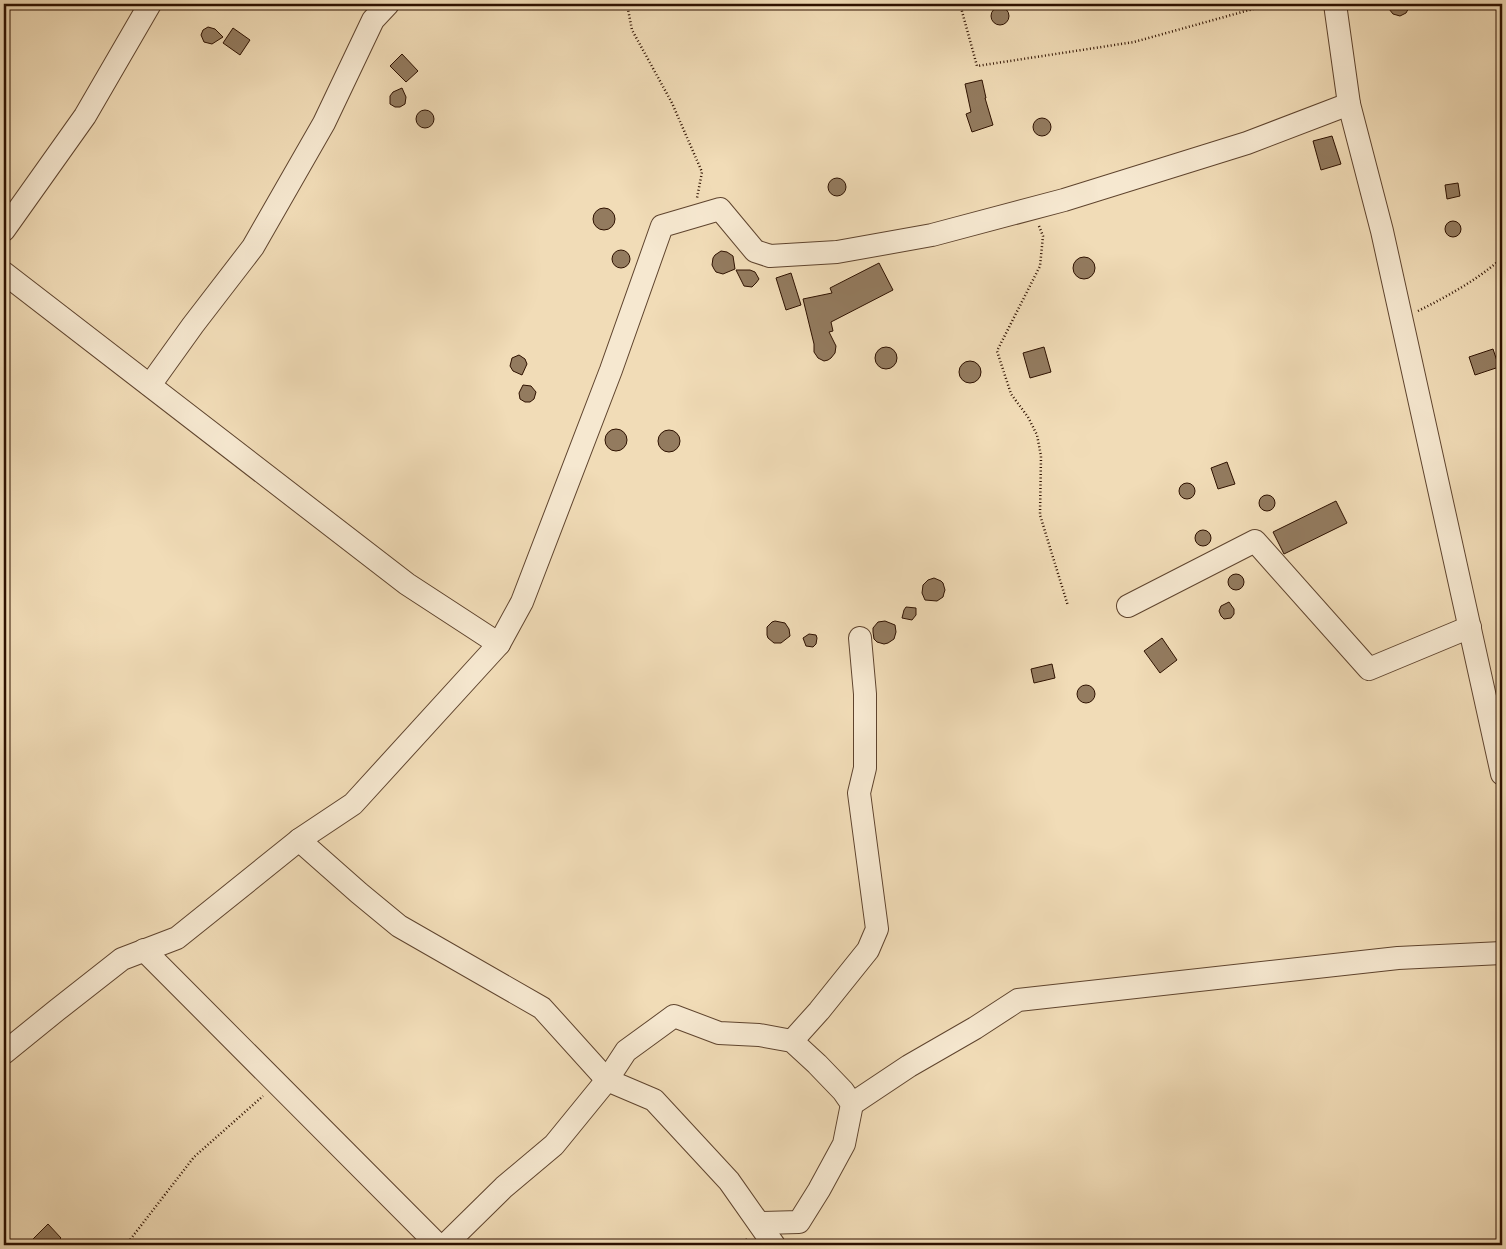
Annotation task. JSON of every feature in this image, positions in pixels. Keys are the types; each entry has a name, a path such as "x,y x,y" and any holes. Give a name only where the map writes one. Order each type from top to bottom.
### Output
{"street":[{"path":"4,230 85,116 150,4"},
{"path":"150,385 192,325 252,247 324,123 373,20 388,4"},
{"path":"1335,4 1349,104 1382,231 1502,774"},
{"path":"4,1053 122,959 177,938 299,840 353,804 499,644 522,602 611,370 662,226 720,209 755,251 770,256 837,252 932,235 1064,200 1247,143 1349,104"},
{"path":"4,273 407,584 499,644"},
{"path":"1128,606 1255,541 1369,669 1470,628"},
{"path":"792,1041 868,950 877,929 859,793 865,768 865,694 860,638"},
{"path":"299,840 399,926 542,1008 606,1080 654,1100 729,1182 774,1245"},
{"path":"144,950 438,1245"},
{"path":"759,1223 799,1222 844,1144 852,1104 909,1066 975,1028 1018,1000 1398,958 1502,952"},
{"path":"445,1245 504,1187 554,1145 606,1080 626,1051 674,1016 719,1032 758,1034 792,1041 843,1091 852,1104"}],"path":[{"path":"627,4 632,30 672,103 702,172 694,217"},
{"path":"960,4 977,66 1134,42 1271,4"},
{"path":"1032,208 1043,236 1040,266 997,351 1011,394 1028,417 1037,435 1041,456 1040,515 1068,606"},
{"path":"1402,320 1459,290 1502,258"},
{"path":"126,1245 194,1158 277,1083"}],"building":[{"path":"1385,4 1411,4 1406,13 1400,16 1393,14"},
{"path":"1000,7 1006,10 1009,16 1006,22 1000,25 994,22 991,16 994,10"},
{"path":"208,27 215,29 223,37 212,44 204,42 201,35 203,30"},
{"path":"233,28 250,40 240,55 223,43"},
{"path":"402,54 418,71 406,82 390,66"},
{"path":"982,80 993,125 972,132 966,114 971,112 965,84"},
{"path":"402,88 406,97 405,104 395,107 390,104 390,96 393,92"},
{"path":"425,110 431,113 434,119 431,125 425,128 419,125 416,119 419,113"},
{"path":"1042,118 1048,121 1051,127 1048,133 1042,136 1036,133 1033,127 1036,121"},
{"path":"1332,136 1341,164 1321,170 1313,141"},
{"path":"837,178 843,181 846,187 843,193 837,196 831,193 828,187 831,181"},
{"path":"1458,183 1460,196 1447,199 1445,185"},
{"path":"604,208 612,211 615,219 612,227 604,230 596,227 593,219 596,211"},
{"path":"1453,221 1461,229 1453,237 1445,229"},
{"path":"621,250 627,253 630,259 627,265 621,268 615,265 612,259 615,253"},
{"path":"721,251 733,256 735,269 723,274 716,272 712,265 713,258"},
{"path":"1080,257 1088,257 1095,264 1095,272 1088,279 1080,279 1073,272 1073,264"},
{"path":"879,263 893,290 831,322 833,331 829,332 836,346 835,353 828,360 824,361 818,358 814,352 814,344 803,299 832,293 830,288"},
{"path":"736,270 750,270 755,272 759,279 752,287 744,286"},
{"path":"791,273 801,305 786,310 776,278"},
{"path":"886,347 894,350 897,358 894,366 886,369 878,366 875,358 878,350"},
{"path":"1044,347 1051,372 1030,378 1023,353"},
{"path":"1493,349 1499,367 1475,375 1469,357"},
{"path":"519,355 525,359 527,364 522,375 513,371 510,366 512,358"},
{"path":"966,361 974,361 981,368 981,376 974,383 966,383 959,376 959,368"},
{"path":"523,385 531,386 536,392 534,399 530,402 520,399 519,393"},
{"path":"616,429 624,432 627,440 624,448 616,451 608,448 605,440 608,432"},
{"path":"669,430 677,433 680,441 677,449 669,452 661,449 658,441 661,433"},
{"path":"1227,462 1235,484 1218,489 1211,468"},
{"path":"1187,483 1195,491 1187,499 1179,491"},
{"path":"1267,495 1275,503 1267,511 1259,503"},
{"path":"1336,501 1347,523 1284,554 1273,532"},
{"path":"1203,530 1211,538 1203,546 1195,538"},
{"path":"1236,574 1244,582 1236,590 1228,582"},
{"path":"934,578 943,583 945,590 943,597 937,601 925,600 922,593 923,585 928,580"},
{"path":"1229,602 1234,609 1234,614 1231,618 1224,619 1219,611 1221,606"},
{"path":"906,607 916,608 916,615 912,620 902,618"},
{"path":"775,621 785,623 789,629 790,636 781,643 774,643 767,635 767,627"},
{"path":"885,621 895,625 896,632 894,639 884,644 874,639 873,628 878,622"},
{"path":"809,634 816,635 817,638 816,644 813,647 806,646 803,638"},
{"path":"1162,638 1177,660 1160,673 1144,651"},
{"path":"1052,664 1055,678 1034,683 1031,669"},
{"path":"1082,685 1090,685 1095,690 1093,701 1082,703 1077,698 1077,690"},
{"path":"48,1224 61,1238 54,1245 27,1245"}]}
